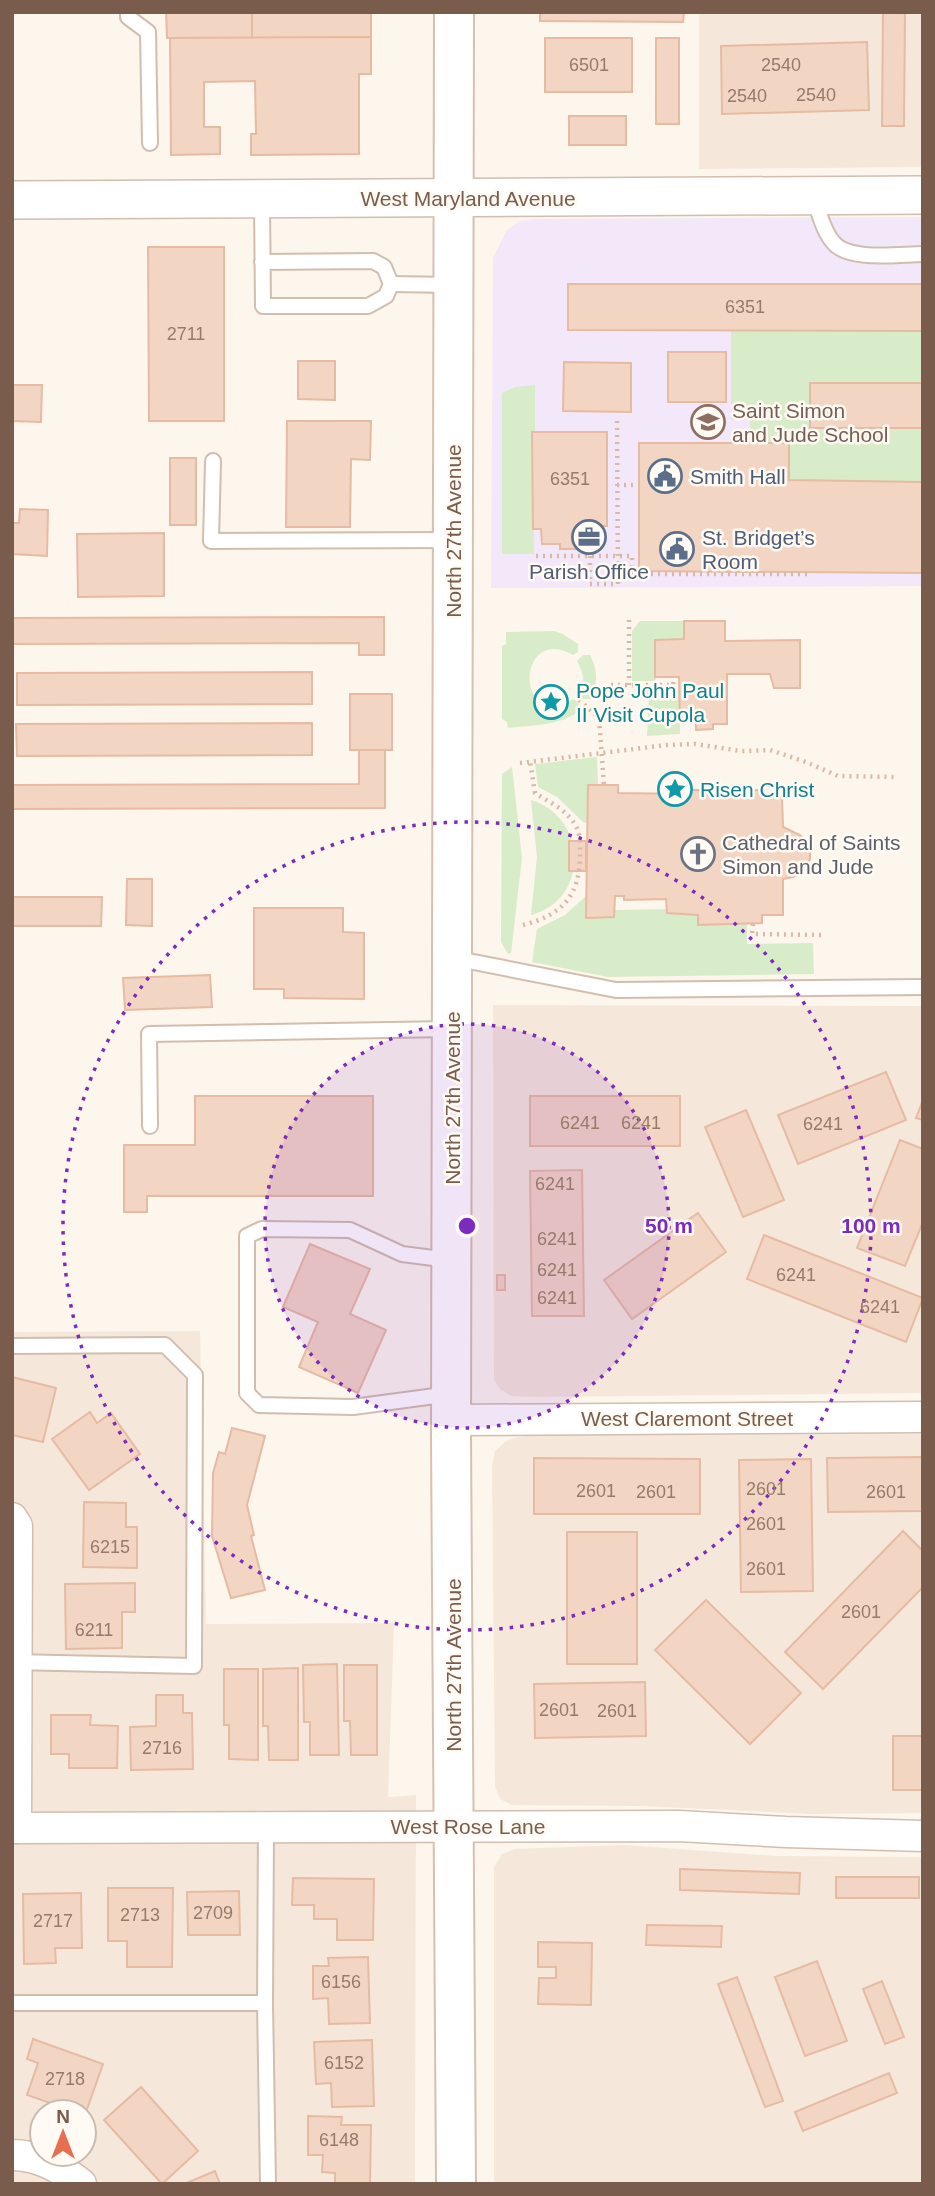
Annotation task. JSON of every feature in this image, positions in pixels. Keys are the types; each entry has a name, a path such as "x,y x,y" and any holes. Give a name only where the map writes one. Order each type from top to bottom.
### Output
{"main road":[{"name":"North 27th Avenue","path":"454,12 451,1407 456,2184"}],"street":[{"name":"West Maryland Avenue","path":"12,200 923,195"},
{"name":"West Claremont Street","path":"451,1407 923,1417"},
{"path":"12,1518 17,1526 14,1828"},
{"name":"West Rose Lane","path":"14,1828 679,1826 923,1836"},
{"path":"19,2155 59,2166 81,2184"}],"lane":[{"path":"128,12 128,17 148,32 150,143"},
{"path":"813,195 832,242 841,249 864,255 923,254"},
{"path":"262,199 262,262 263,306 368,306 386,296 391,284 384,267 373,261 262,262"},
{"path":"391,284 453,286"},
{"path":"213,461 211,541 452,540"},
{"path":"452,958 616,990 923,987"},
{"path":"150,1126 149,1034 452,1028"},
{"path":"451,1407 259,1405 247,1393 247,1236 262,1229 350,1230 402,1254 452,1260"},
{"path":"12,1346 165,1345 195,1375 194,1666 14,1662"},
{"path":"266,1827 264,2003 268,2184"},
{"path":"12,2003 264,2003"}],"path":[{"path":"590,556 590,584 618,584 617,420"},
{"path":"617,485 639,485"},
{"path":"536,556 632,556 632,574 810,574"},
{"path":"629,618 629,685"},
{"path":"611,685 673,685 674,677"},
{"path":"579,700 600,718 604,785"},
{"path":"520,762 695,744 740,751 770,750 838,776 898,777"},
{"path":"523,925 541,919 560,907 574,891 580,876 578,829 560,809 535,793 530,761"},
{"path":"752,924 752,934 825,935"}],"shaded area":[{"path":"699,12 923,12 923,167 699,169"},
{"name":"Saint Simon and Jude School","path":"923,217 923,586 491,588 493,258 506,231 520,221 536,219"},
{"path":"493,1005 923,1006 923,1393 538,1397 511,1396 500,1389 494,1380"},
{"path":"200,1331 206,1624 394,1623 388,1797 416,1795 415,2184 12,2184 12,1332"},
{"path":"923,1434 923,1813 810,1814 640,1806 512,1805 500,1799 495,1787 492,1466 495,1451 506,1441 537,1435"},
{"path":"625,1845 776,1856 923,1857 923,2184 494,2184 494,1867 502,1854 514,1849"}],"green space":[{"path":"731,330 923,331 923,482 789,480 750,443 750,420 731,420"},
{"path":"535,385 535,432 532,433 534,554 502,554 502,393 515,387"},
{"path":"640,621 684,621 684,639 655,640 656,681 632,681 632,631"},
{"path":"554,631 578,644 578,652 573,655 555,649 541,653 533,663 530,677 532,691 540,701 554,705 574,699 579,704 578,712 553,722 508,728 507,722 502,719 502,646 506,644 506,632"},
{"path":"583,655 590,655 595,666 596,682 591,699 583,699 578,694 583,678 577,661"},
{"path":"635,690 680,690 680,734 647,736 649,695 634,695"},
{"path":"597,757 598,785 588,786 587,822 584,823 557,797 538,787 535,764"},
{"path":"512,767 522,858 511,953 508,954 501,942 502,774"},
{"path":"531,800 550,809 563,823 572,840 575,858 572,877 564,893 550,906 531,915 537,857"},
{"path":"586,896 586,918 614,917 614,910 667,909 667,913 698,915 698,925 747,924 747,944 813,943 814,974 608,977 532,962 537,929 565,915"}],"building":[{"path":"166,12 252,12 252,38 167,38"},
{"path":"252,12 371,12 371,37 252,38"},
{"path":"540,12 684,12 683,22 540,21"},
{"path":"883,12 905,12 904,126 882,126"},
{"path":"371,37 371,74 359,74 359,154 251,155 251,134 256,134 255,81 204,82 204,127 220,127 220,154 171,155 170,38"},
{"path":"545,38 632,38 632,92 545,92"},
{"path":"656,38 679,38 679,124 656,124"},
{"path":"867,42 869,110 722,114 721,46"},
{"path":"569,116 626,116 626,145 569,145"},
{"path":"148,247 224,247 224,421 149,421"},
{"path":"568,284 923,284 923,331 568,330"},
{"path":"668,352 726,352 726,402 668,402"},
{"path":"298,361 335,361 335,400 298,399"},
{"path":"564,362 631,363 631,412 563,411"},
{"path":"810,383 923,383 923,428 810,428"},
{"path":"12,385 42,385 41,422 12,421"},
{"path":"287,421 371,421 370,460 351,459 350,527 286,527"},
{"path":"532,432 607,432 607,526 601,526 601,545 587,545 587,549 560,549 560,544 542,544 541,529 533,529"},
{"path":"639,443 789,443 789,480 923,482 923,573 639,571"},
{"path":"170,458 196,458 196,525 170,525"},
{"path":"20,509 48,510 47,556 12,554 12,523 19,523"},
{"path":"164,533 164,596 78,597 77,534"},
{"path":"384,617 384,655 359,655 359,643 12,644 12,618"},
{"path":"684,621 725,621 725,641 800,640 800,688 774,688 770,674 727,674 727,724 713,724 713,729 696,730 696,720 680,720 679,677 655,677 655,640 684,639"},
{"path":"312,672 312,704 17,705 17,673"},
{"path":"350,694 392,694 392,750 350,750"},
{"path":"312,723 312,755 17,756 16,724"},
{"path":"359,750 385,750 385,808 12,809 12,785 359,784"},
{"name":"Cathedral of Saints Simon and Jude","path":"588,785 618,785 618,793 691,794 691,790 763,790 762,796 782,796 783,827 800,835 810,849 810,859 805,869 793,877 783,879 783,915 762,915 762,923 698,925 698,915 667,913 666,899 624,900 624,896 615,896 614,917 586,918"},
{"path":"569,841 586,841 586,871 569,871"},
{"path":"127,879 152,879 152,926 126,925"},
{"path":"12,897 102,897 101,926 12,926"},
{"path":"254,908 343,908 343,932 364,933 364,999 284,998 284,989 254,989"},
{"path":"210,975 212,1007 125,1010 123,978"},
{"path":"886,1072 906,1120 798,1164 778,1115"},
{"path":"195,1096 373,1096 373,1196 147,1196 147,1212 124,1212 124,1145 195,1145"},
{"path":"530,1096 680,1096 680,1146 530,1146"},
{"path":"923,1100 923,1120 916,1118"},
{"path":"746,1110 784,1200 743,1217 705,1127"},
{"path":"900,1140 923,1149 923,1222 905,1266 857,1248"},
{"path":"582,1170 584,1316 532,1316 530,1171"},
{"path":"698,1213 726,1252 632,1319 604,1280"},
{"path":"764,1235 923,1298 906,1342 747,1279"},
{"path":"310,1244 370,1269 350,1314 386,1330 358,1393 299,1367 318,1322 283,1307"},
{"path":"497,1275 505,1275 505,1290 497,1290"},
{"path":"12,1377 56,1388 43,1442 12,1435"},
{"path":"90,1412 97,1423 111,1413 140,1454 89,1490 52,1439"},
{"path":"232,1428 265,1436 247,1505 254,1535 251,1536 265,1590 231,1598 212,1536 213,1473 219,1452 225,1454"},
{"path":"923,1457 923,1511 828,1512 827,1458"},
{"path":"534,1458 700,1459 700,1514 534,1514"},
{"path":"811,1459 813,1591 741,1592 739,1460"},
{"path":"84,1502 126,1503 126,1527 137,1527 137,1568 83,1567"},
{"path":"903,1531 923,1551 923,1587 823,1689 785,1652"},
{"path":"567,1532 637,1532 637,1664 567,1664"},
{"path":"135,1583 135,1612 122,1612 122,1648 66,1649 65,1584"},
{"path":"706,1600 801,1693 750,1744 655,1650"},
{"path":"337,1664 339,1755 310,1755 310,1722 304,1722 303,1665"},
{"path":"344,1665 377,1665 377,1755 351,1755 350,1721 344,1721"},
{"path":"298,1668 298,1760 269,1760 268,1726 263,1726 263,1669"},
{"path":"224,1669 258,1669 258,1760 229,1759 229,1725 224,1725"},
{"path":"645,1682 646,1736 535,1738 534,1684"},
{"path":"156,1695 183,1695 183,1713 192,1713 193,1769 131,1770 130,1727 156,1726"},
{"path":"51,1715 91,1715 90,1725 118,1726 117,1768 69,1768 69,1754 51,1754"},
{"path":"893,1736 923,1736 923,1790 893,1790"},
{"path":"680,1869 800,1873 799,1894 680,1890"},
{"path":"836,1877 919,1877 919,1898 836,1898"},
{"path":"293,1878 374,1879 373,1940 337,1940 337,1919 314,1919 314,1905 292,1905"},
{"path":"108,1888 173,1888 172,1967 127,1967 127,1941 108,1941"},
{"path":"239,1891 240,1935 188,1935 187,1892"},
{"path":"81,1893 82,1948 55,1948 56,1963 24,1964 23,1894"},
{"path":"647,1925 722,1926 721,1947 646,1945"},
{"path":"538,1942 592,1943 591,2005 538,2004 539,1978 556,1978 556,1967 538,1967"},
{"path":"368,1957 370,2023 329,2024 328,1998 313,1999 313,1966 329,1966 328,1958"},
{"path":"817,1961 847,2041 805,2056 775,1977"},
{"path":"737,1977 783,2101 765,2107 718,1984"},
{"path":"882,1981 904,2037 885,2044 863,1989"},
{"path":"33,2039 103,2064 91,2098 36,2098 27,2095 38,2063 27,2059"},
{"path":"372,2040 374,2106 332,2107 331,2083 316,2084 314,2042"},
{"path":"889,2073 897,2093 803,2131 795,2112"},
{"path":"141,2087 198,2151 162,2184 104,2120"},
{"path":"308,2116 342,2117 341,2125 371,2125 370,2184 335,2184 335,2173 322,2172 323,2155 308,2155"},
{"path":"215,2171 220,2184 184,2184"}],"place":[{"name":"Saint Simon and Jude School","path":"708,422"},
{"name":"Smith Hall","path":"665,476"},
{"name":"Parish Office","path":"589,537"},
{"name":"St. Bridget’s Room","path":"677,549"},
{"name":"Pope John Paul II Visit Cupola","path":"551,702"},
{"name":"Risen Christ","path":"675,789"},
{"name":"Cathedral of Saints Simon and Jude","path":"698,854"}]}
